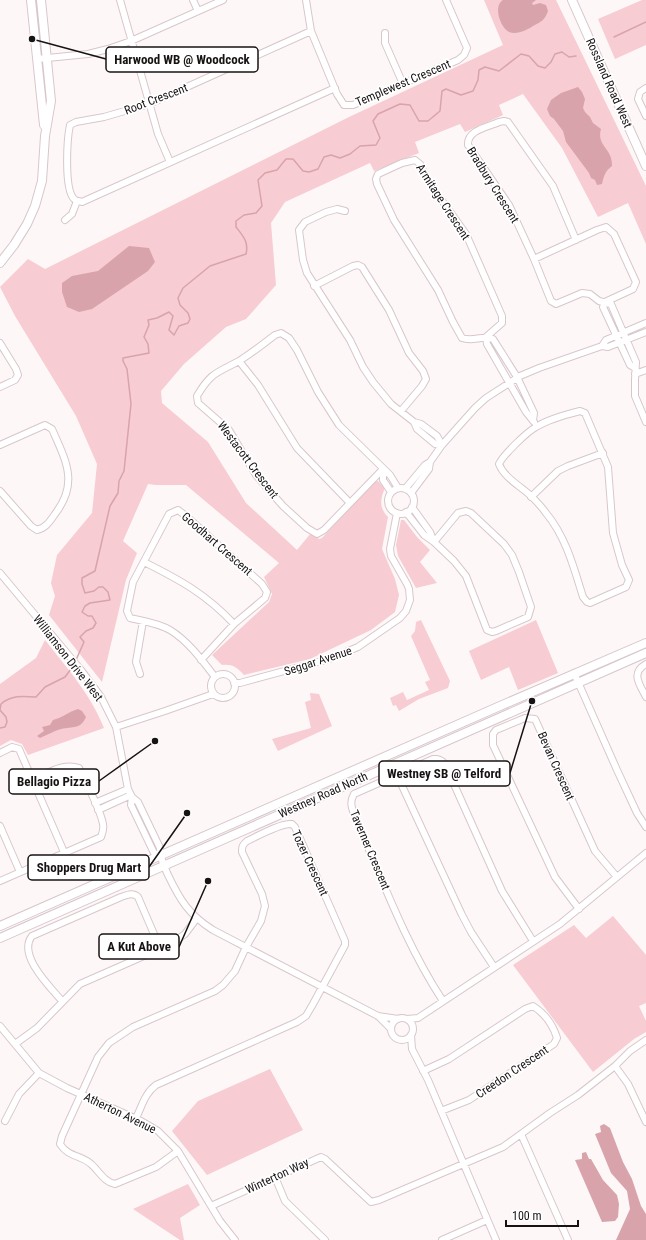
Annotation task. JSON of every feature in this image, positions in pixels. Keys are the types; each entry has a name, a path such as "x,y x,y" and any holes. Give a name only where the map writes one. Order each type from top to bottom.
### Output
{"main road":[{"path":"31,0 45,136"},
{"path":"0,263 18,240 27,224 35,206 42,181 45,136 51,102 41,0"},
{"name":"Rossland Road West","path":"572,0 646,166"},
{"name":"Westney Road North","path":"0,926 574,673 646,643"},
{"name":"Westney Road North","path":"0,938 646,653"}],"street":[{"path":"120,0 158,134 170,162"},
{"path":"193,0 198,11"},
{"path":"37,59 88,54 108,49 131,41 223,0"},
{"name":"Templewest Crescent","path":"306,0 311,31 335,88 344,105 353,105 458,60 464,55 467,48 446,0"},
{"name":"Root Crescent","path":"77,201 72,198 67,182 70,125 76,122 104,117 149,104 311,31"},
{"path":"385,33 385,43 402,84"},
{"path":"65,220 72,214 77,201 82,202 335,88"},
{"path":"646,88 640,92 638,99 646,116"},
{"name":"Bradbury Crescent","path":"576,240 553,186 508,122 504,120 471,134 467,140 468,145 509,205 552,301 556,304 582,293 590,294 599,300 611,304 636,362 635,396 646,422"},
{"name":"Armitage Crescent","path":"415,160 420,164 428,181 466,234 502,316 502,323 486,337 469,340 462,338 438,290 394,220 377,184 376,179 378,174 409,161 415,160"},
{"path":"345,211 337,209 326,212 305,222 299,230 303,260 307,273 314,286 339,321 363,367 373,382 391,404 414,422 418,429 431,441 435,444 442,445"},
{"path":"534,259 606,227 614,234 636,282 633,289 605,302 603,307 630,365 635,371 646,370"},
{"path":"314,286 353,266 358,265 362,267 389,310 409,353 423,371 426,379 401,411"},
{"path":"405,488 425,465 430,462 442,445 475,408 490,395 517,377 602,346 606,340 646,322"},
{"path":"602,346 608,348 646,332"},
{"name":"Westacott Crescent","path":"383,469 324,530 316,534 307,528 283,506 268,489 256,474 229,430 198,403 197,396 204,384 214,374 239,361 275,335 282,333 289,338 297,350 318,392 339,425 379,463 390,475 398,488"},
{"path":"533,420 534,413 517,377 493,339 486,337 487,344 536,427"},
{"path":"0,343 18,375 15,380 0,387"},
{"path":"239,361 258,385 297,448 350,503"},
{"path":"580,411 585,413 603,453 608,467 613,533 622,565 629,580 626,587 590,603 585,600 569,554 557,528 531,496 503,472 499,464 505,454 536,427 580,411"},
{"path":"0,445 45,425 50,427 65,459 69,482 66,497 58,510 44,528 37,530 31,526 0,492"},
{"path":"531,496 558,471 603,453"},
{"path":"411,493 429,469 430,462"},
{"name":"Westacott Crescent","path":"383,469 383,480 391,492"},
{"path":"398,488 405,488 411,493 413,500 412,507 406,512 397,513 393,511 388,504 389,496 391,492 398,488"},
{"path":"412,507 430,532 434,542"},
{"name":"Goodhart Crescent","path":"201,660 234,624 266,598 267,592 262,584 178,510 169,514 133,582 127,611 130,618 169,629 182,638 215,677"},
{"path":"406,512 424,536 434,542 461,568 466,576 487,630 496,632 528,617 531,607 512,555 504,544 471,514 466,511 458,513 434,542"},
{"name":"Seggar Avenue","path":"234,683 240,683 330,659 358,648 400,618 406,611 410,600 407,584 391,556 390,549 397,513"},
{"path":"144,562 191,587 219,608 234,624"},
{"name":"Williamson Drive West","path":"0,574 81,670 101,697 116,727 130,794 138,802 160,848 160,856 182,903 197,918 213,930 378,1016"},
{"path":"140,674 136,662 143,621"},
{"path":"646,664 639,669 637,673 646,698"},
{"path":"574,673 577,683 627,791 646,827"},
{"path":"227,675 232,678 234,683 234,690 229,697 220,698 213,694 211,687 215,677 227,675"},
{"path":"116,727 158,714 213,694"},
{"name":"Bevan Crescent","path":"579,908 555,878 496,752 492,739 496,730 525,718 535,719 595,851 617,877"},
{"path":"0,753 12,747 19,749 64,852"},
{"name":"Taverner Crescent","path":"443,1001 429,979 406,933 350,804 350,800 354,794 438,758 445,764 502,891 533,941"},
{"path":"0,881 101,837 103,824 79,768 64,766 32,780"},
{"path":"397,775 462,915 471,932 494,967"},
{"path":"94,803 130,794"},
{"path":"98,810 130,794"},
{"name":"Tozer Crescent","path":"246,947 261,921 265,906 262,894 242,852 242,847 247,841 283,825 292,824 295,827 345,941 345,945 322,986"},
{"path":"0,826 20,872"},
{"path":"378,1016 407,1020 418,1018 560,924 646,853"},
{"path":"62,1001 35,968 28,952 27,945 32,936 130,894 138,897 160,948"},
{"path":"15,1044 37,1028 80,984 171,944 180,938 197,918"},
{"path":"178,1151 156,1167 115,1184 110,1183 90,1163 64,1151 60,1144 62,1136 98,1057 109,1043 133,1027 223,985 235,971 246,947"},
{"path":"136,1118 146,1095 156,1085 297,1022 306,1016 322,986"},
{"name":"Creedon Crescent","path":"423,1071 449,1059 525,1008 533,1006 539,1010 554,1029 557,1038 554,1044 469,1100 441,1111"},
{"path":"378,1016 390,1028 393,1036 402,1040 412,1049 441,1111 496,1240"},
{"path":"402,1040 407,1039 418,1018"},
{"path":"390,1028 393,1022 398,1019"},
{"path":"407,1020 411,1023 412,1049"},
{"name":"Atherton Avenue","path":"0,1026 39,1073 67,1088 136,1118 158,1131 178,1151 220,1221 235,1240"},
{"path":"463,1163 503,1147 578,1095 615,1066 630,1051 646,1040"},
{"path":"615,1066 628,1084 646,1122"},
{"path":"5,1120 19,1094 39,1073"},
{"path":"521,1134 568,1240"},
{"name":"Winterton Way","path":"211,1206 321,1157 325,1158 371,1202 379,1200 463,1163"},
{"path":"275,1177 285,1201 325,1240"},
{"path":"442,1240 487,1220"}],"shaded area":[{"path":"484,0 556,0 646,186 646,244 628,203 598,217 562,148 523,94 499,105 503,115 465,132 460,124 415,142 419,153 374,171 370,163 285,202 271,223 276,285 246,319 226,327 184,364 161,391 162,403 208,442 246,503 297,550 311,533 319,539 322,538 374,482 378,481 385,488 381,503 385,514 388,517 382,549 395,579 399,595 395,612 371,630 310,659 244,675 234,667 222,665 212,655 269,602 272,594 264,577 279,563 186,485 148,484 123,541 137,553 126,580 102,682 49,615 55,596 51,583 57,555 92,513 97,464 76,416 15,316 0,287 28,259 45,269 349,117 503,45"},
{"path":"503,0 536,0 532,3 533,5 540,3 546,5 548,11 544,19 538,23 522,32 512,33 503,26 499,16 498,7"},
{"path":"642,0 646,0 646,45 615,59 598,19"},
{"path":"578,87 585,99 583,108 593,123 601,129 601,139 612,160 612,166 605,174 602,184 597,185 595,180 591,178 589,173 566,142 563,131 550,116 547,109 551,100 561,93"},
{"path":"129,246 149,248 155,262 148,271 92,309 79,312 67,307 62,292 62,283 72,276 98,271"},
{"path":"401,520 404,520 417,537 430,550 420,562 437,583 416,588 398,556 396,545"},
{"path":"421,620 450,681 448,688 419,699 399,711 396,705 393,706 390,698 403,692 407,700 429,690 425,682 430,680 411,636 415,631 416,622"},
{"path":"536,620 558,673 518,690 509,667 481,680 469,651"},
{"path":"45,640 70,671 85,693 99,716 104,728 28,755 22,744 11,740 0,746 0,684 36,658"},
{"path":"310,693 319,694 332,726 278,751 272,739 311,728 305,702 311,700"},
{"path":"78,709 82,711 86,717 79,726 61,729 40,738 37,736 44,731 42,727 50,725 53,720"},
{"path":"613,916 646,955 646,1003 639,1006 646,1021 646,1032 634,1039 593,1072 513,965 574,925 586,938"},
{"path":"270,1069 303,1130 207,1175 172,1131 198,1101"},
{"path":"604,1124 610,1128 623,1162 632,1179 641,1206 646,1214 646,1240 616,1240 630,1209 627,1191 611,1173 595,1134 601,1132 600,1126"},
{"path":"586,1152 603,1180 617,1195 619,1204 618,1217 615,1221 602,1222 575,1160 582,1159 582,1153"},
{"path":"188,1184 200,1205 180,1218 184,1240 180,1240 133,1209"}],"waterway":[{"path":"614,37 646,22"},
{"path":"76,660 84,642 80,637 86,631 93,628 96,623 92,616 88,616 82,612 85,606 90,603 110,600 108,592 103,587 99,587 94,591 85,593 82,578 95,571 110,506 118,493 119,481 124,471 131,404 127,369 123,358 149,353 148,344 144,337 149,325 148,320 157,318 169,312 173,316 169,330 174,335 179,326 188,323 190,319 188,313 180,305 178,298 183,288 210,266 246,254 247,246 243,236 236,227 236,221 244,215 256,213 262,206 258,180 265,173 277,170 286,159 293,159 303,171 309,172 318,169 324,157 331,155 340,158 350,154 360,146 376,145 380,138 373,121 378,114 400,104 410,105 419,121 428,121 440,111 442,91 446,89 461,95 473,91 478,80 479,70 485,67 499,71 521,54 529,56 538,66 545,68 551,62 555,54 562,52 569,57 576,56"},
{"path":"0,728 5,727 7,722 6,717 0,710 1,704 9,699 22,696 36,697 45,687 65,677 74,665"}],"place":[{"name":"Harwood WB @ Woodcock","path":"32,39"},
{"name":"Westney SB @ Telford","path":"532,701"},
{"name":"Bellagio Pizza","path":"155,741"},
{"name":"Shoppers Drug Mart","path":"187,813"},
{"name":"A Kut Above","path":"208,881"}]}
